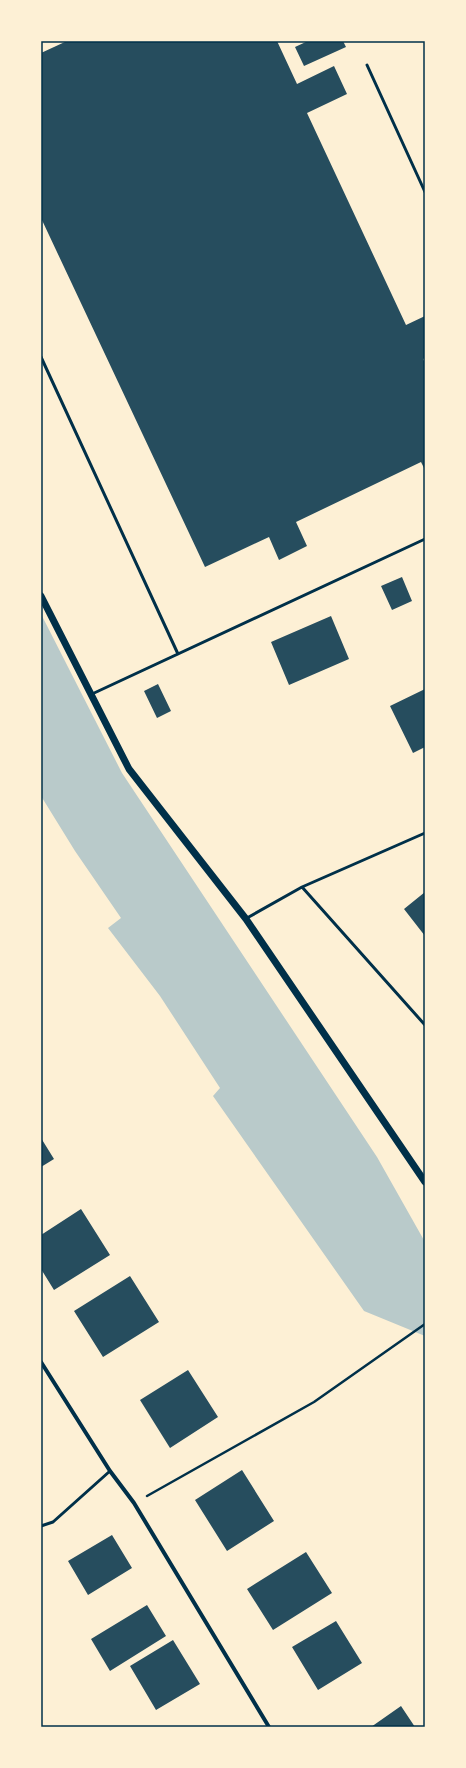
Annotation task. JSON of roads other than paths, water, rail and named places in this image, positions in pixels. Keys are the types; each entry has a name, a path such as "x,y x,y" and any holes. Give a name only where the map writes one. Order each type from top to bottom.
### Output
{"street":[{"path":"41,596 129,769 246,919 425,1182"},
{"path":"41,1362 110,1471 134,1503 269,1727"}],"lane":[{"path":"367,65 425,192"},
{"path":"41,357 178,654"},
{"path":"90,694 425,539"},
{"path":"246,919 302,887 425,833"},
{"path":"302,887 425,1025"},
{"path":"41,1526 52,1522 110,1471"}]}
